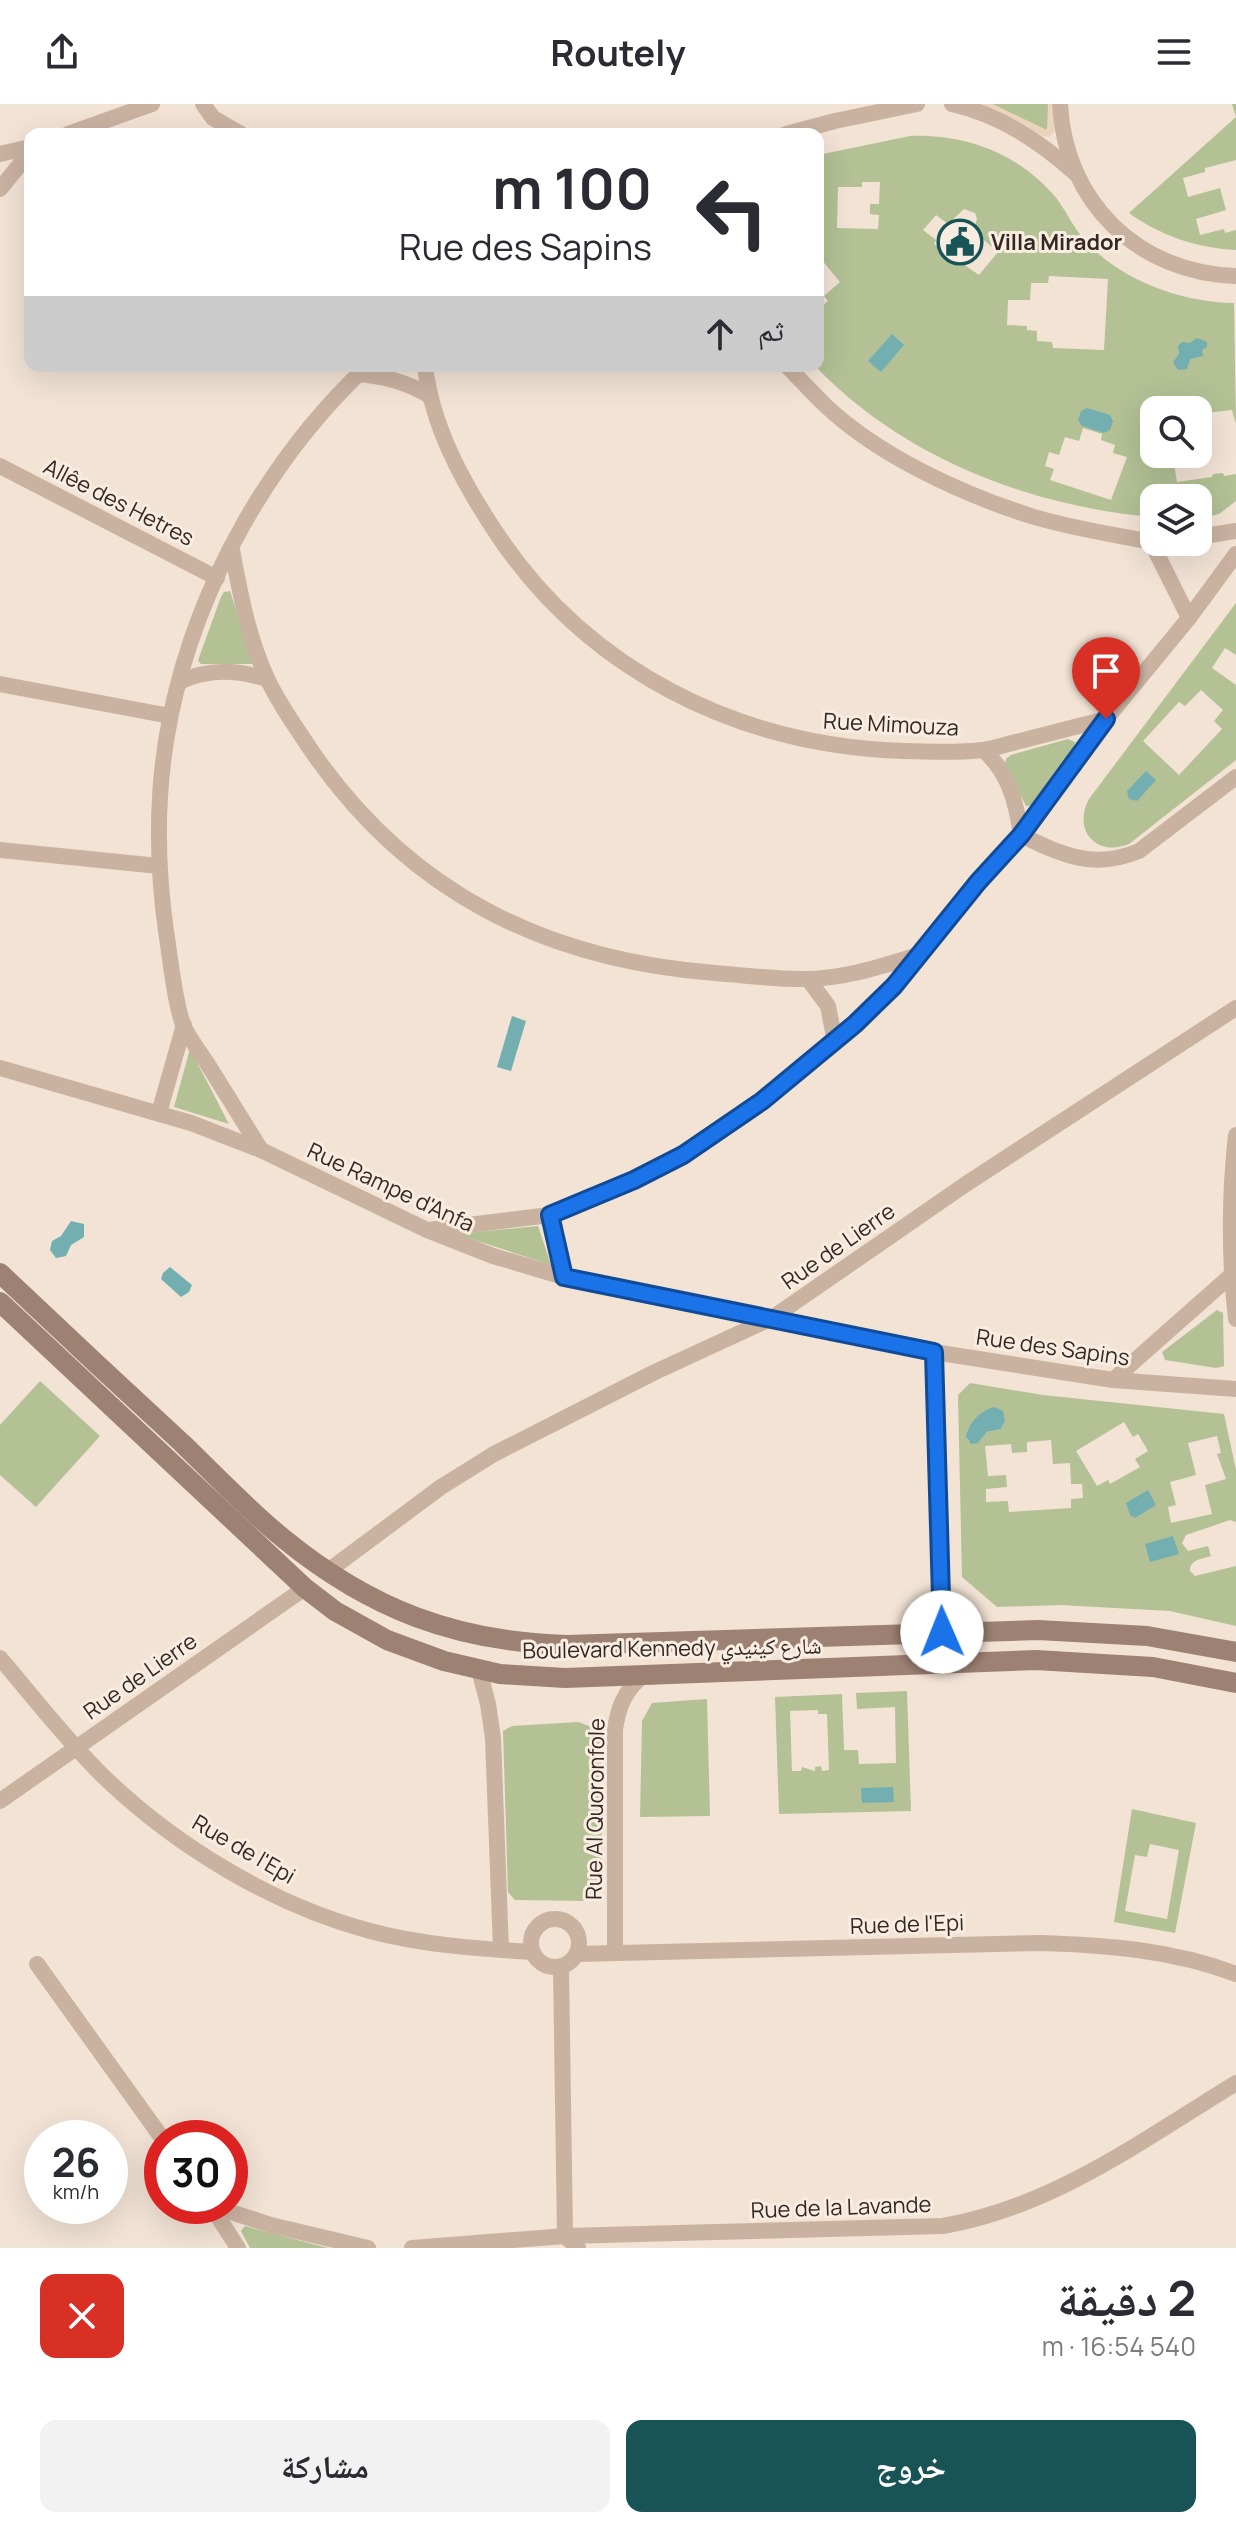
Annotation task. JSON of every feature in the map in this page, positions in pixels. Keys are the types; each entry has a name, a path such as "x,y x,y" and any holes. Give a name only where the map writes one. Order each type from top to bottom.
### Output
{"main road":[{"name":"Boulevard Kennedy شارع كينيدي","path":"0,1273 283,1539 360,1592 407,1614 478,1637 520,1643 591,1645 942,1632 1098,1632 1169,1639 1236,1652"},
{"name":"Boulevard Kennedy شارع كينيدي","path":"0,1302 305,1588 335,1611 387,1640 479,1670 543,1677 643,1676 1036,1660 1153,1667 1236,1683"}],"street":[{"path":"85,128 152,104"},
{"path":"203,104 213,118 230,128"},
{"path":"809,128 917,104"},
{"path":"952,104 985,114 1017,129 1045,147 1076,174"},
{"path":"1060,104 1064,139 1076,174 1105,218 1144,251 1192,271 1236,276"},
{"path":"0,154 24,150"},
{"path":"0,189 24,157"},
{"path":"261,1150 184,1025 170,958 159,866 162,775 170,716 187,652 217,578 262,493 291,449 361,372"},
{"path":"369,372 428,395"},
{"name":"Rue Mimouza","path":"426,372 428,395 460,475 507,549 553,604 632,669 713,713 804,741 870,750 983,750 1106,719"},
{"path":"793,372 827,407 861,435 962,490 1032,516 1140,539"},
{"name":"Allêe des Hetres","path":"0,466 217,578"},
{"path":"1212,535 1236,531"},
{"path":"232,550 251,637 267,679 326,772 363,817 417,867 469,903 565,943 630,962 685,971 808,979 880,968 919,955"},
{"path":"427,1230 550,1215 634,1180 683,1155 762,1101 835,1042 875,1006 1021,835 1106,719 1189,618 1236,554"},
{"path":"1160,556 1189,618"},
{"path":"179,682 197,673 218,671 240,672 267,679"},
{"path":"0,684 170,716"},
{"name":"Rue Mimouza","path":"983,750 997,762 1004,774 1017,808 1021,835"},
{"path":"1021,835 1086,860 1124,858 1139,851 1236,777"},
{"path":"0,850 159,866"},
{"path":"808,979 828,1006 835,1042"},
{"name":"Rue de Lierre","path":"328,1571 441,1487 494,1454 653,1373 772,1318 966,1184 1236,1008"},
{"path":"159,1113 184,1025"},
{"name":"Rue Rampe d'Anfa","path":"0,1068 159,1113 261,1150 427,1230 493,1256 564,1277 772,1318"},
{"path":"1236,1135 1229,1213 1236,1319"},
{"path":"550,1215 564,1277"},
{"path":"1113,1380 1234,1273"},
{"name":"Rue des Sapins","path":"772,1318 934,1352 1113,1380 1236,1389"},
{"path":"934,1352 942,1632"},
{"name":"Rue de Lierre","path":"0,1801 305,1588"},
{"name":"Rue de l'Epi","path":"0,1658 102,1775 151,1818 243,1878 289,1901 374,1932 533,1952"},
{"path":"479,1670 493,1738 501,1950"},
{"name":"Rue Al Quoronfole","path":"615,1953 615,1730 623,1697 643,1676"},
{"path":"558,1919 567,1921 578,1934 577,1954 561,1967 544,1964 533,1952 531,1944 536,1928 558,1919"},
{"name":"Rue de l'Epi","path":"577,1954 1054,1943 1145,1951 1185,1958 1236,1974"},
{"path":"37,1964 149,2120"},
{"path":"561,1967 572,2242"},
{"name":"Rue de la Lavande","path":"412,2248 943,2226 979,2220 1070,2184 1236,2083"},
{"path":"248,2218 368,2248"},
{"path":"223,2224 238,2248"}],"green space":[{"path":"992,104 1048,104 1048,129 1045,130"},
{"path":"1236,117 1236,160 1183,178 1188,197 1220,188 1226,210 1196,219 1200,235 1224,229 1225,233 1236,230 1236,250 1207,247 1180,239 1129,213"},
{"path":"910,136 952,139 991,150 1042,183 1057,199 1084,240 1120,270 1175,294 1234,303 1236,424 1232,410 1212,412 1212,396 1140,396 1140,468 1175,468 1177,482 1212,477 1213,474 1236,474 1236,501 1212,516 1212,484 1140,484 1140,515 1107,511 1015,489 928,451 887,427 821,372 824,372 824,304 828,301 824,296 840,282 824,263 824,154","holes":["862,182 880,182 879,204 870,204 870,214 879,215 878,229 837,228 838,187 862,187","964,209 975,213 977,219 973,231 998,252 979,275 934,244 936,240 923,230 936,215 948,224","1049,276 1108,279 1104,350 1053,348 1052,342 1037,341 1037,331 1027,330 1027,326 1007,325 1008,300 1030,300 1031,283 1048,283","1083,428 1102,434 1101,440 1115,445 1113,453 1127,457 1111,500 1050,480 1054,469 1045,466 1049,452 1059,455 1065,437 1079,441"]},
{"path":"230,591 253,664 201,664 198,661 221,597 224,592"},
{"path":"1236,603 1236,655 1225,648 1212,668 1236,685 1236,760 1129,844 1107,847 1091,838 1084,821 1089,799","holes":["1201,690 1223,710 1214,721 1222,729 1179,775 1143,741 1179,702 1185,706"]},
{"path":"1068,739 1075,742 1074,747 1032,805 1026,806 1005,764 1006,759"},
{"path":"190,1049 229,1124 174,1107"},
{"path":"538,1226 551,1265 456,1234"},
{"path":"1217,1310 1223,1313 1224,1366 1216,1368 1165,1360 1162,1352"},
{"path":"40,1381 100,1436 36,1507 0,1475 0,1425"},
{"path":"970,1383 1043,1395 1224,1414 1236,1470 1236,1522 1230,1520 1186,1535 1182,1543 1188,1551 1208,1546 1211,1556 1192,1564 1190,1571 1195,1576 1236,1566 1236,1626 1170,1611 1060,1605 997,1607 962,1577 958,1395","holes":["976,1418 1005,1421 1001,1429 987,1432 978,1443 968,1441 969,1428","1124,1422 1133,1437 1138,1434 1148,1451 1135,1459 1140,1467 1110,1484 1108,1480 1097,1486 1076,1451","1217,1436 1221,1453 1217,1454 1226,1479 1205,1485 1212,1514 1171,1523 1168,1507 1176,1505 1170,1482 1196,1475 1188,1443","1051,1440 1053,1464 1070,1463 1071,1484 1082,1484 1083,1498 1071,1499 1071,1508 1009,1512 1008,1501 986,1502 986,1489 1007,1487 1006,1475 988,1476 985,1446 1011,1444 1012,1453 1027,1452 1027,1442"]},
{"path":"907,1691 911,1811 779,1814 775,1697 842,1694 844,1750 858,1750 859,1764 896,1763 895,1707 857,1709 856,1693","holes":["818,1710 818,1714 827,1714 829,1770 822,1771 821,1766 815,1767 815,1771 802,1767 801,1771 792,1771 790,1711"]},
{"path":"707,1699 710,1816 640,1817 642,1721 652,1703"},
{"path":"578,1722 592,1727 601,1738 602,1885 588,1901 515,1900 508,1892 503,1731 512,1726"},
{"path":"1132,1809 1196,1823 1175,1933 1114,1922","holes":["1150,1844 1179,1850 1167,1919 1125,1911 1135,1855 1147,1857"]},
{"path":"245,2226 328,2248 250,2248 241,2231"}],"shaded area":[{"path":"980,104 992,104 1047,130 1048,104 1054,104 1055,131 1050,137 1043,136"}],"water":[{"path":"892,334 904,345 881,372 868,361"},
{"path":"1197,338 1207,342 1207,347 1202,350 1203,356 1190,359 1187,369 1178,370 1173,362 1179,354 1178,346"},
{"path":"1087,408 1110,415 1113,421 1110,430 1104,433 1082,426 1078,420 1081,411"},
{"path":"1146,771 1156,780 1137,801 1129,799 1127,791"},
{"path":"512,1016 526,1021 511,1071 497,1067"},
{"path":"71,1221 84,1224 84,1237 71,1245 66,1256 56,1258 50,1250 52,1241 61,1236"},
{"path":"170,1267 192,1285 189,1292 181,1297 161,1279"},
{"path":"994,1407 1003,1411 1005,1421 1001,1429 987,1432 978,1443 971,1444 966,1437 972,1422"},
{"path":"1148,1490 1156,1505 1135,1518 1130,1515 1126,1503"},
{"path":"1173,1536 1179,1554 1150,1562 1145,1544"},
{"path":"893,1787 894,1802 862,1803 861,1788"}],"place":[{"name":"Villa Mirador","path":"960,242"}],"route":[{"path":"942,1632 934,1352 564,1277 550,1215 634,1180 683,1155 762,1101 855,1024 894,986 978,882 1021,835 1106,719"}]}
